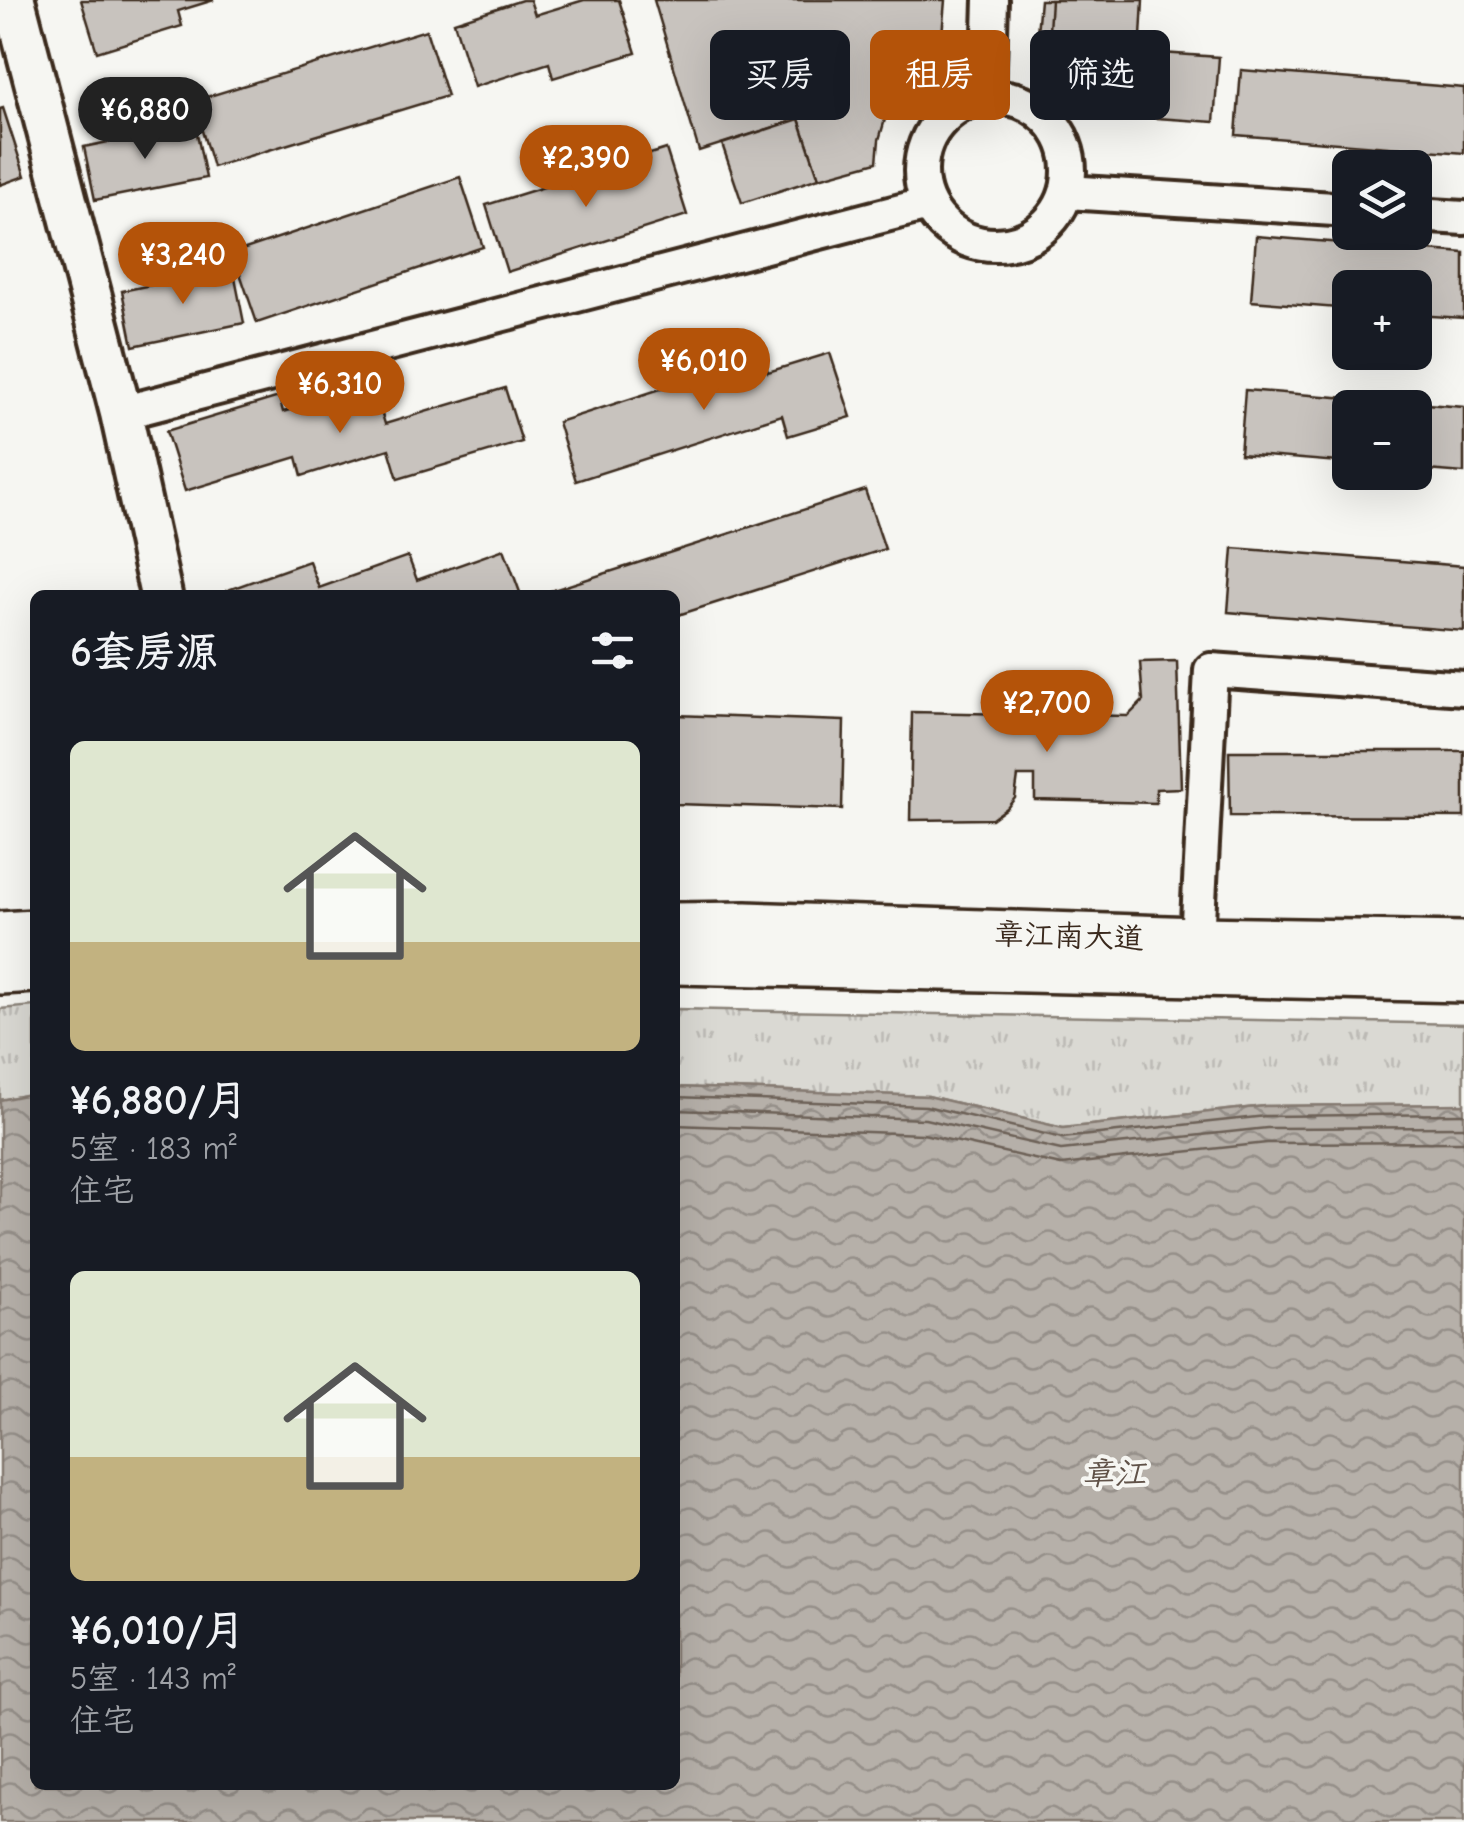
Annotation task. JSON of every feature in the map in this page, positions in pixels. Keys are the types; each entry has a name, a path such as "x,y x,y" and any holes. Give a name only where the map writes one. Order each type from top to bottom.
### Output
{"main road":[{"name":"章江南大道","path":"680,926 1464,944"},
{"path":"0,936 30,933"},
{"name":"章江南大道","path":"680,962 1464,979"},
{"path":"0,971 30,969"}],"street":[{"path":"14,0 120,413 160,590"},
{"path":"990,30 991,0"},
{"path":"942,120 924,147 920,166 928,204 953,233 990,245 1010,244 1029,238 1046,226 1058,211 1070,172 1068,153 1049,120 1035,108 1010,99"},
{"path":"1066,192 1332,209"},
{"path":"120,413 928,204"},
{"path":"1432,215 1464,218"},
{"path":"1198,940 1211,670 1464,688"}],"green space":[{"path":"30,1006 30,1094 0,1100 0,1009"},
{"path":"680,1009 1464,1024 1464,1104 1265,1106 1063,1128 928,1096 680,1087"}],"water":[{"name":"章江","path":"680,1087 928,1096 1063,1128 1265,1106 1464,1104 1464,1822 0,1822 0,1100 30,1094 30,1790 680,1790"}],"building":[{"path":"81,0 214,0 178,11 182,26 97,52"},
{"path":"530,0 535,15 584,0 619,0 636,53 553,78 549,63 474,87 454,22"},
{"path":"654,0 945,0 942,30 870,30 870,120 885,120 877,162 819,178 799,120 850,120 850,30 710,30 710,120 796,120 699,151"},
{"path":"1040,0 1092,0 1089,30 1037,30"},
{"path":"1051,0 1143,0 1141,30 1049,30"},
{"path":"426,30 447,96 213,167 193,101"},
{"path":"1170,54 1219,57 1214,122 1170,119"},
{"path":"1241,70 1464,88 1464,153 1236,135"},
{"path":"3,108 25,176 0,185 0,109"},
{"path":"799,120 819,178 742,203 722,144"},
{"path":"195,124 206,178 95,200 84,147"},
{"path":"666,149 687,215 507,272 486,205"},
{"path":"460,177 483,247 257,323 233,253"},
{"path":"1256,236 1332,242 1332,250 1464,253 1464,318 1432,316 1432,270 1332,270 1332,308 1251,301"},
{"path":"233,268 244,323 133,346 122,291"},
{"path":"830,353 851,417 788,436 782,415 576,481 558,422 763,356 768,372"},
{"path":"373,385 385,424 505,388 522,442 398,479 389,449 302,476 297,457 185,491 166,431 279,397 283,412"},
{"path":"1245,390 1332,397 1332,462 1240,454"},
{"path":"1432,405 1464,407 1464,473 1432,470"},
{"path":"865,490 885,549 680,614 680,590 553,590"},
{"path":"1233,548 1464,566 1464,631 1228,612"},
{"path":"504,549 519,590 228,590 309,561 319,588 408,556 417,580"},
{"path":"1177,661 1181,788 1156,789 1156,803 1035,800 1035,776 1018,776 1015,798 992,819 910,820 912,712 1128,716 1143,701 1140,662"},
{"path":"680,715 844,721 842,809 680,804"},
{"path":"1229,751 1464,751 1464,817 1230,816"}]}
